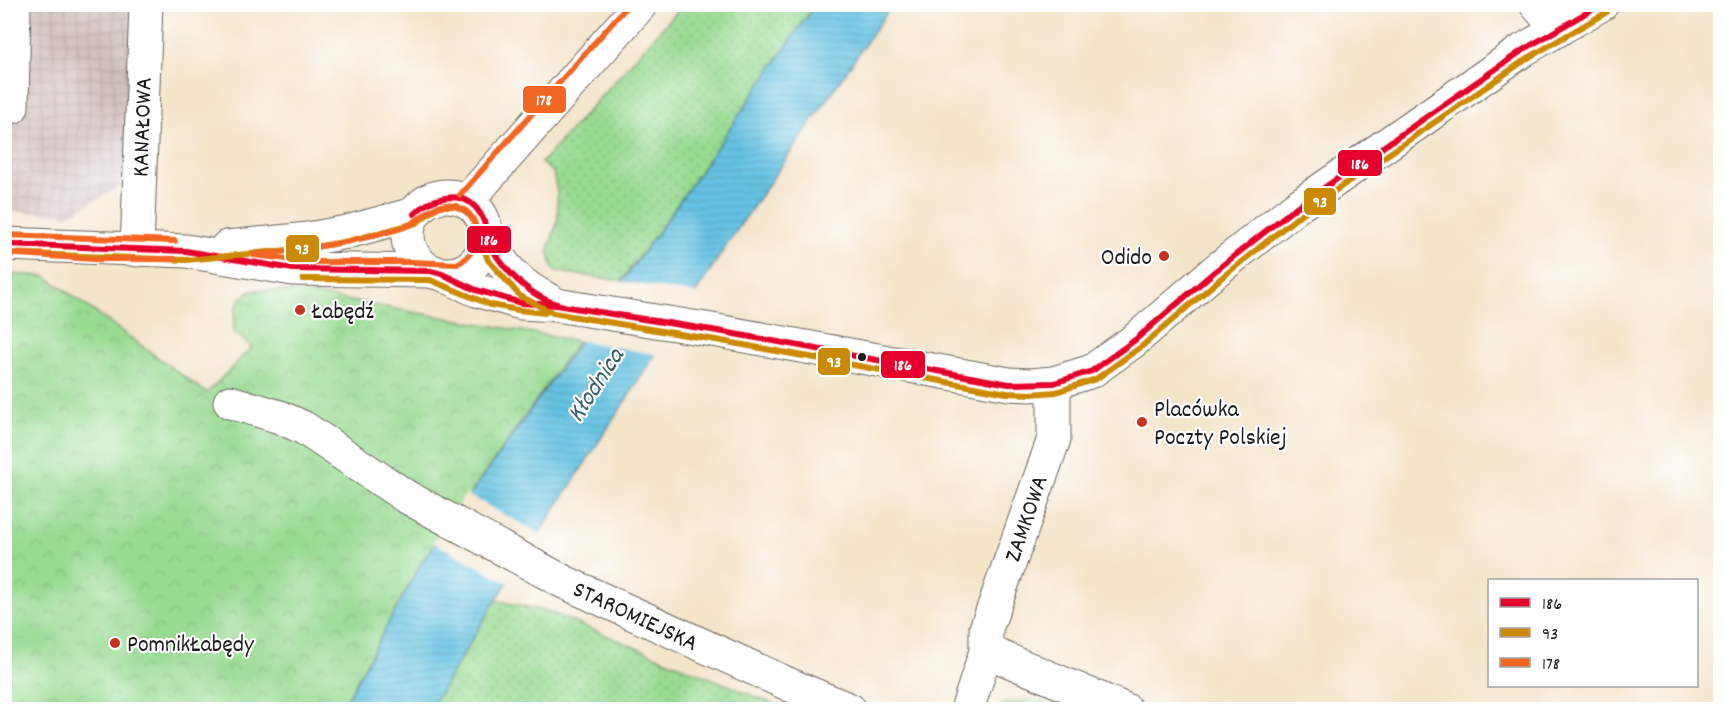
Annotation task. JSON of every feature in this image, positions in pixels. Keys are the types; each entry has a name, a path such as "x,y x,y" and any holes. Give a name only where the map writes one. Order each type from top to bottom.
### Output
{"street":[{"path":"12,107 14,4"},
{"name":"KANAŁOWA","path":"137,250 146,4"},
{"path":"467,201 641,4"},
{"path":"1536,4 1558,30"},
{"path":"556,305 527,290 496,255 480,214 467,201 458,197 437,197 428,201 414,214 409,225 410,247 412,255 421,265 476,290 498,297 522,303 556,305 746,336 1008,384 1054,383 1092,371 1135,340 1214,272 1295,208 1523,50 1602,4"},
{"path":"4,244 186,251 308,239 347,232 414,214"},
{"path":"186,251 293,269 455,274 473,265 480,256 487,235"},
{"name":"ZAMKOWA","path":"967,710 986,651 986,629 1037,481 1054,439 1054,383"},
{"name":"STAROMIEJSKA","path":"230,402 280,417 304,428 379,480 564,582 747,666 850,710"},
{"path":"986,651 1126,710"}],"shaded area":[{"path":"4,5 135,5 132,156 121,186 69,215 5,211"}],"green space":[{"path":"683,5 815,5 670,215 621,281 554,271 548,251 558,220 557,192 553,172 541,163"},
{"path":"4,274 45,276 207,393 252,347 234,332 234,319 240,301 249,292 256,290 300,292 578,341 422,562 341,709 5,709"},
{"path":"496,600 549,612 786,709 430,709"},
{"path":"1037,699 1065,709 998,709 1004,703"}],"water":[{"name":"Kłodnica","path":"815,5 892,5 726,246 496,600 430,709 341,710 422,562 670,215"}],"pier":[{"path":"618,281 699,294 660,355 575,340"},
{"path":"466,494 542,535 510,584 433,542"}],"transit line":[{"name":"178","path":"460,195 629,4"},
{"name":"186","path":"4,244 186,251 293,269 431,271 476,290 521,303 556,305 718,331 1009,384 1054,383 1092,371 1135,340 1214,272 1295,208 1523,50 1601,4"},
{"name":"93","path":"4,253 186,260 309,248 349,241 416,223 439,206 456,206 472,218 488,260 520,296 553,313 1007,393 1056,392 1096,379 1141,347 1220,279 1300,215 1528,58 1607,12"},
{"name":"186","path":"414,214 422,207 441,199 451,197 469,202 483,219 495,253 511,274 535,294 563,306"},
{"name":"178","path":"446,205 458,207 467,213 476,229 473,249 457,264 312,262 254,255 366,238 402,228 434,209 446,205"},
{"name":"178","path":"5,235 175,241"},
{"name":"178","path":"4,253 94,259 174,259"},
{"name":"93","path":"303,279 430,280 491,305 545,313"}],"place":[{"name":"Odido","path":"1164,256"},
{"name":"Łabędź","path":"300,310"},
{"name":"Placówka Poczty Polskiej","path":"1142,422"},
{"name":"PomnikŁabędy","path":"115,643"}]}
